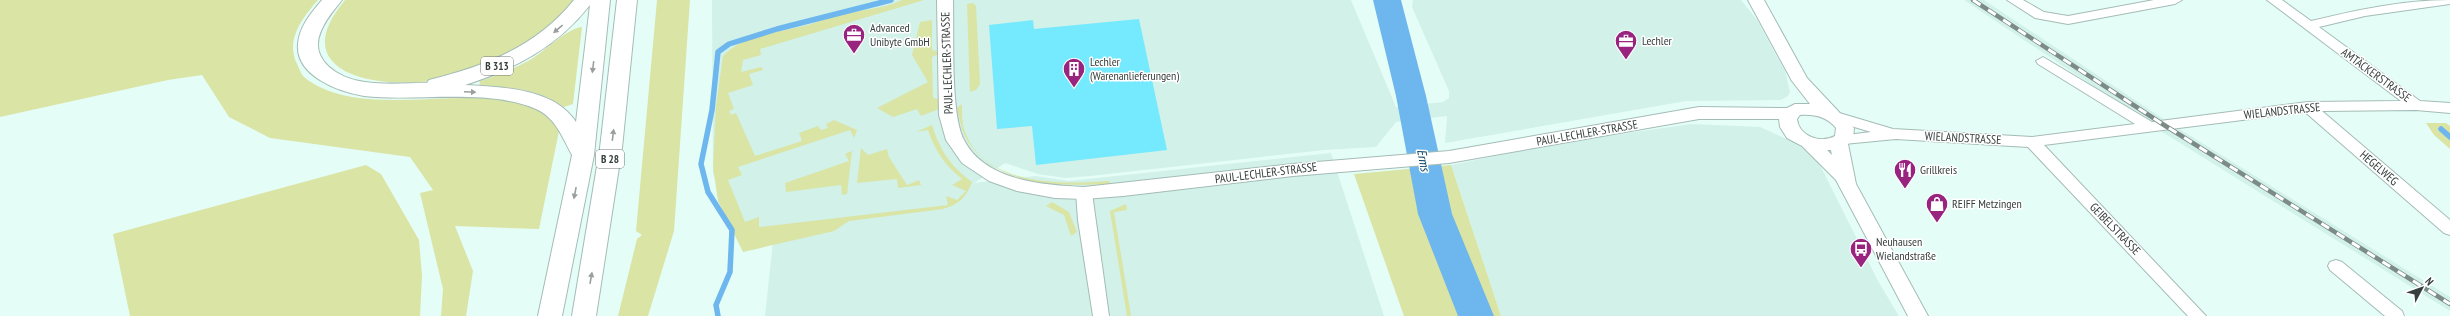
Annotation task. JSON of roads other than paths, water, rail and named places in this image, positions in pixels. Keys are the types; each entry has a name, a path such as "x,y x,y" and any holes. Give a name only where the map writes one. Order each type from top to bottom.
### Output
{"main road":[{"name":"B 313","path":"332,0 321,12 310,33 307,47 310,62 324,75 343,84 364,89 389,90 438,84 483,72 519,56 560,28 572,17 584,0"},
{"name":"B 28","path":"550,316 583,155 600,0"},
{"name":"B 28","path":"584,316 611,148 627,0"},
{"path":"389,90 502,94 536,100 558,112 583,155"}],"street":[{"name":"PAUL-LECHLER-STRASSE","path":"945,0 948,115 955,140 960,150 982,170 1016,185 1055,192 1084,193 1306,168 1449,157 1699,113 1793,112 1810,108 1832,115"},
{"path":"1756,0 1800,81 1845,128 1841,140 1844,177"},
{"path":"2014,0 2030,11 2051,20 2068,20 2175,0"},
{"name":"AMTÄCKERSTRASSE","path":"2274,0 2416,104 2450,108"},
{"path":"2308,26 2365,12 2450,0"},
{"path":"2043,61 2150,127"},
{"path":"1800,81 1793,112 1787,123 1844,177 1902,290 1918,316"},
{"name":"WIELANDSTRASSE","path":"1841,140 1896,134 2032,142 2308,107 2416,104"},
{"name":"HEGELWEG","path":"2308,107 2450,229"},
{"name":"PAUL-LECHLER-STRASSE","path":"1733,113 1801,137"},
{"name":"WIELANDSTRASSE","path":"1832,115 1896,134"},
{"path":"1801,137 1825,145 1841,140"},
{"name":"GEIBELSTRASSE","path":"2032,142 2198,316"},
{"path":"1084,193 1086,220 1102,316"},
{"path":"2336,266 2396,316"}],"waterway":[{"path":"718,316 716,305 730,272 732,230 708,192 701,164 712,110 718,52 729,44 777,29 891,0"},
{"name":"Erms","path":"1387,0 1411,96 1435,214 1476,316"},
{"path":"2441,129 2450,137"}],"railway":[{"path":"1973,0 2164,125 2450,304"}],"place":[{"name":"Advanced Unibyte GmbH","path":"854,54"},
{"name":"Lechler","path":"1626,60"},
{"name":"Lechler (Warenanlieferungen)","path":"1074,88"},
{"name":"Grillkreis","path":"1905,190"},
{"name":"REIFF Metzingen","path":"1937,224"},
{"name":"Neuhausen Wielandstraße","path":"1861,268"}]}
